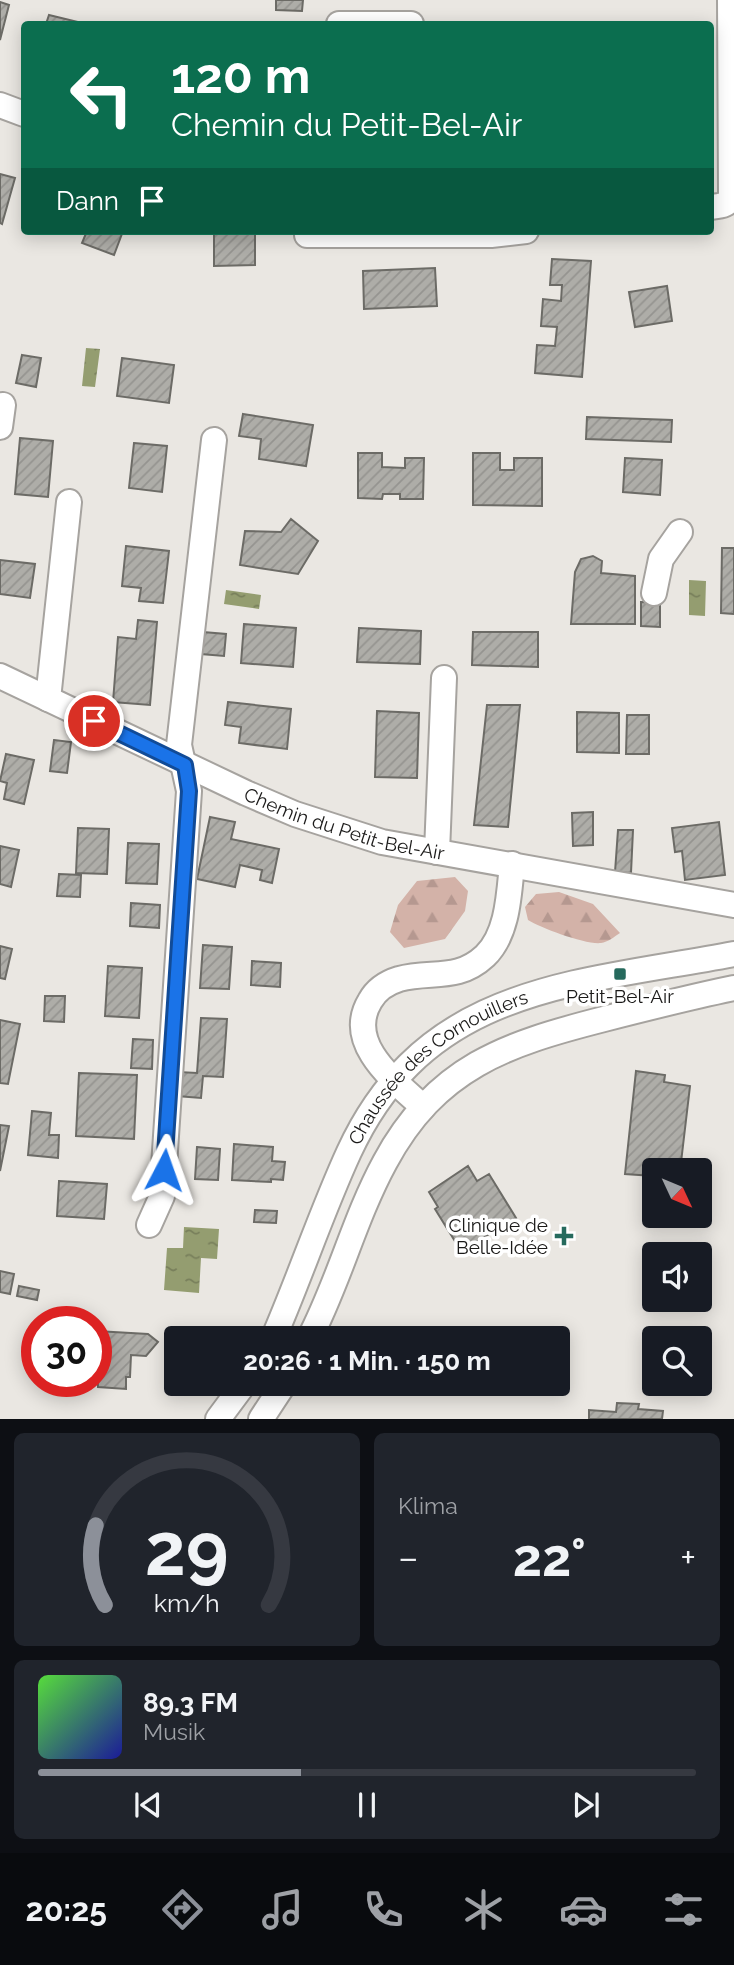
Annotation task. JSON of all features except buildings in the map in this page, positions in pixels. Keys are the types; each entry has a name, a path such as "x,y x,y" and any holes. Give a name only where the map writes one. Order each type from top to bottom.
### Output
{"street":[{"path":"714,206 726,204 731,195 720,26 730,0"},
{"path":"0,105 21,113"},
{"path":"307,235 498,235"},
{"path":"149,1225 162,1196 189,791 179,745 214,440"},
{"path":"48,699 69,502"},
{"path":"654,593 662,559 680,532"},
{"name":"Chemin du Petit-Bel-Air","path":"0,676 185,765 295,814 382,842 734,905"},
{"path":"437,852 444,678"},
{"path":"424,1107 393,1080 368,1046 364,1031 365,1009 375,993 385,985 400,979 442,976 457,972 469,968 487,954 502,927 512,864"},
{"name":"Chaussée des Cornouillers","path":"278,1326 349,1152 369,1116 393,1080 452,1029 480,1013 513,1000 620,974 734,954"},
{"name":"Chaussée des Cornouillers","path":"316,1326 384,1164 402,1132 445,1084 471,1066 518,1044 558,1031 734,988"},
{"path":"218,1419 235,1396"},
{"path":"261,1419 276,1396"}],"green space":[{"path":"455,877 468,891 465,911 445,939 404,948 390,932 398,905 417,881"},
{"path":"559,892 593,904 620,933 606,942 594,943 564,935 528,920 525,907 536,894"}],"water":[{"path":"86,348 100,349 95,387 82,386"},
{"path":"689,580 706,581 705,616 689,615"},
{"path":"226,590 261,595 259,609 224,604"},
{"path":"184,1227 219,1229 217,1259 201,1258 199,1293 164,1290 167,1248 183,1248"}],"place":[{"name":"Petit-Bel-Air","path":"620,974"},
{"name":"Clinique de Belle-Idée","path":"564,1236"}],"route":[{"path":"94,721 185,765 189,791 164,1170"}]}
